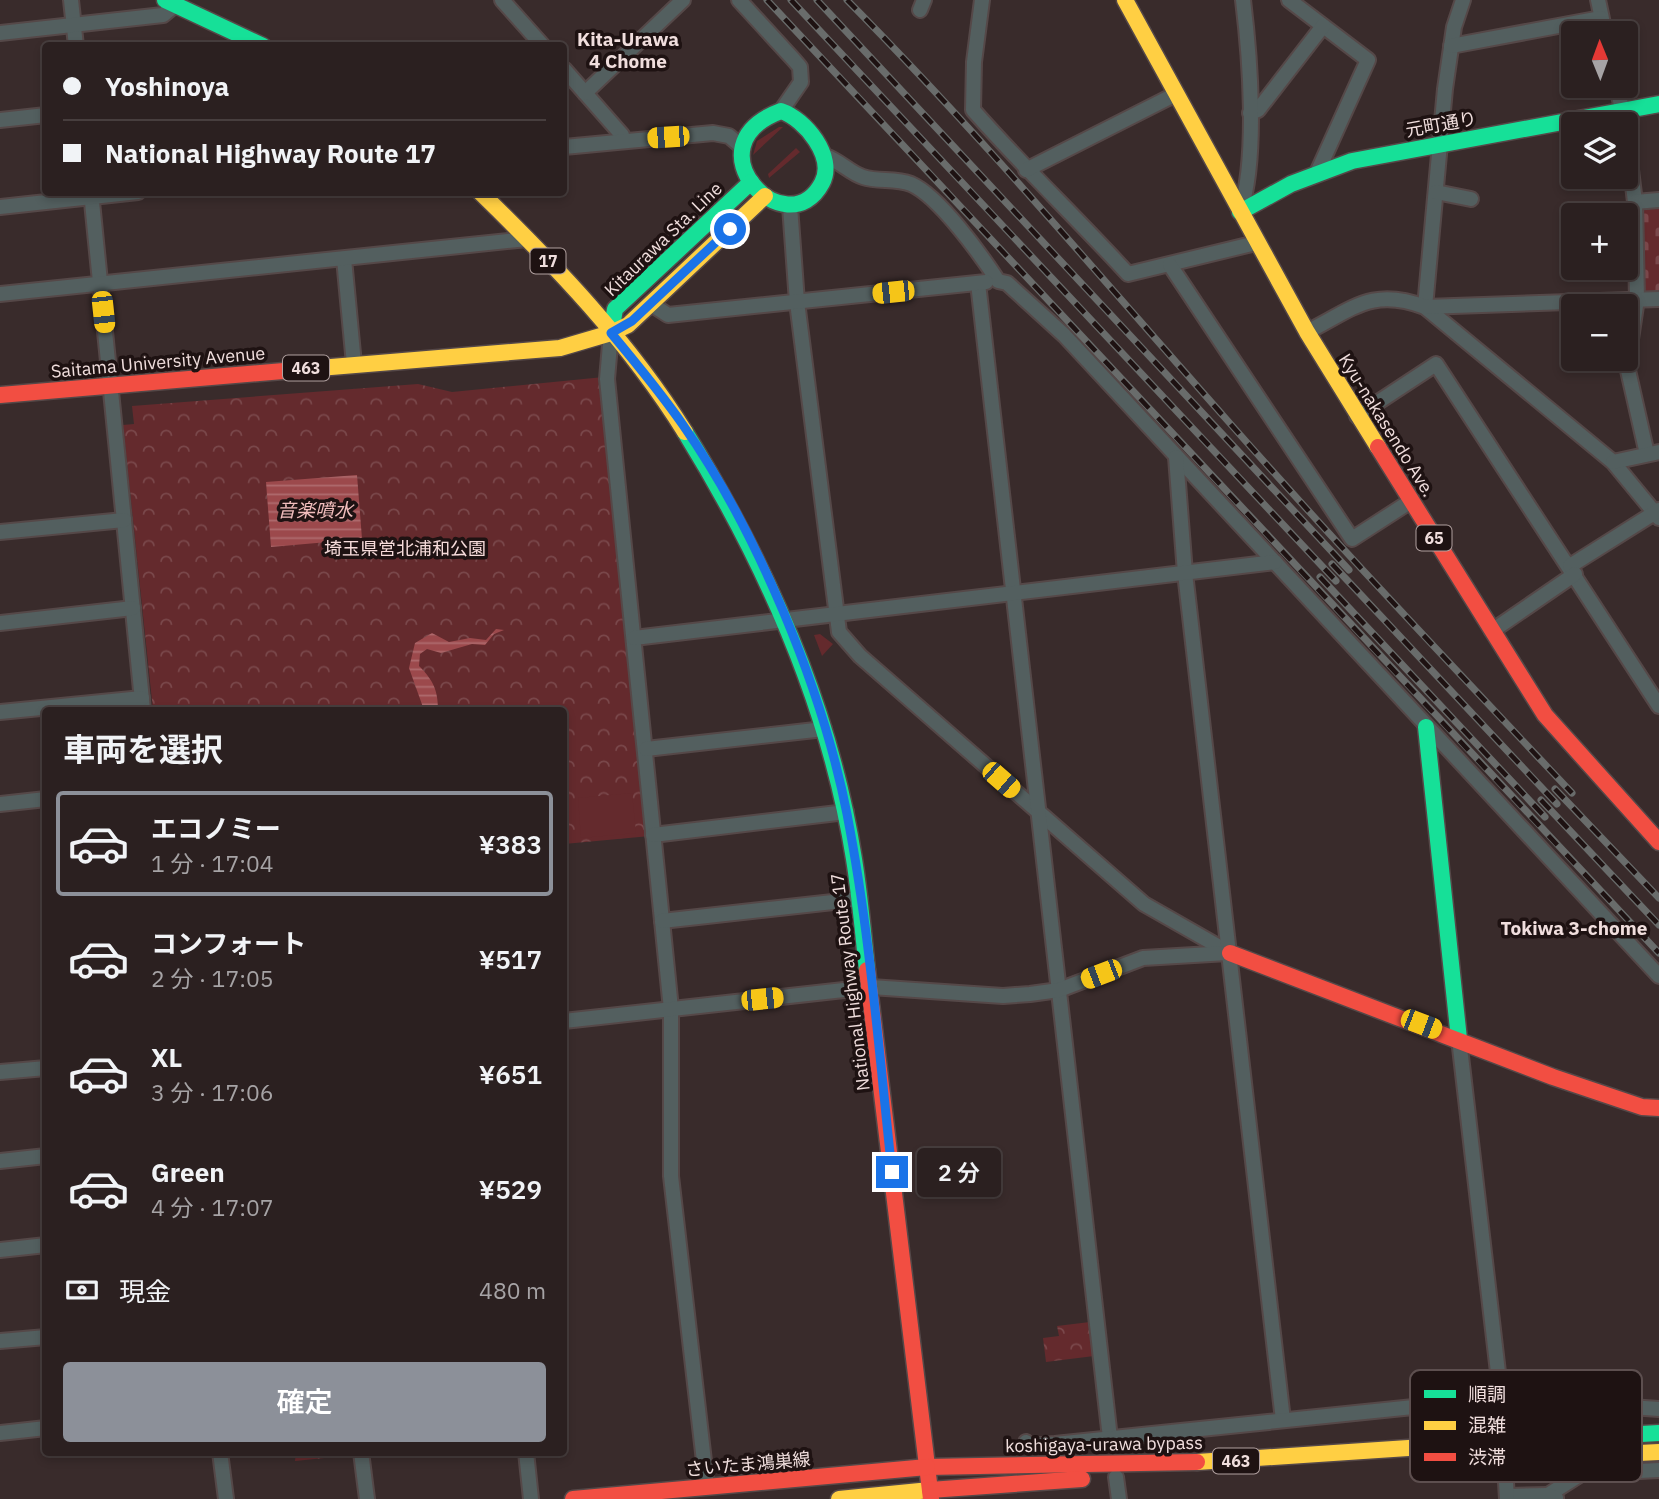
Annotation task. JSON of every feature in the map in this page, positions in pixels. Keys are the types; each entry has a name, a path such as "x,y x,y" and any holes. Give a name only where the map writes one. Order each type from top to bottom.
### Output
{"main road":[{"name":"Kyu-nakasendo Ave.","path":"1125,0 1307,332 1492,631 1555,729 1659,842"},
{"path":"170,2 255,42"},
{"name":"元町通り","path":"1638,114 1659,104"},
{"path":"780,111 790,114 823,149 827,168 821,186 807,201 790,206 774,202 751,183 745,170 742,147 746,137 772,114 780,111"},
{"name":"元町通り","path":"1240,212 1317,173 1352,161 1440,144 1561,129"},
{"name":"Kitaurawa Sta. Line","path":"611,333 615,309 751,183"},
{"name":"National Highway Route 17","path":"484,196 527,239 611,333 657,390 706,460 728,498 786,622 824,729 846,812 860,899 930,1495"},
{"path":"611,333 628,324 652,304 765,196"},
{"name":"Saitama University Avenue","path":"0,395 560,348 611,333"},
{"path":"1426,727 1460,1039"},
{"path":"1230,953 1566,1081 1642,1107 1659,1108"},
{"name":"koshigaya-urawa bypass","path":"927,1467 1226,1462 1410,1449"},
{"name":"koshigaya-urawa bypass","path":"930,1495 1029,1491 1116,1477 1410,1464"},
{"name":"さいたま鴻巣線","path":"573,1499 927,1467"},
{"path":"839,1499 930,1495"}],"street":[{"path":"71,0 76,42"},
{"path":"502,0 539,42"},
{"path":"585,93 683,0"},
{"path":"739,0 800,67 801,82 780,111"},
{"path":"982,0 973,110 1026,170 1085,227 1128,274 1256,243"},
{"path":"1240,212 1250,174 1250,113 1243,0"},
{"path":"1289,0 1368,60 1317,173"},
{"path":"1425,307 1451,46 1463,0"},
{"path":"1598,0 1602,21"},
{"path":"0,33 163,15 170,2"},
{"path":"1451,46 1601,18"},
{"path":"1250,113 1258,110 1323,26"},
{"path":"567,72 622,135 623,140"},
{"path":"1026,170 1176,94"},
{"path":"0,120 42,115"},
{"path":"567,147 713,133 729,136 742,147"},
{"path":"825,156 842,162 861,177 908,183 918,188 978,250 998,281"},
{"path":"1633,189 1637,294"},
{"path":"1436,192 1471,199"},
{"path":"0,207 83,196"},
{"path":"89,707 142,704 91,196"},
{"path":"1635,202 1659,200"},
{"path":"790,206 797,302 839,632 858,654 1144,904 1230,953"},
{"path":"0,295 527,239"},
{"path":"344,259 354,364"},
{"path":"1170,265 1352,539 1411,501"},
{"path":"652,304 668,316 998,281 1007,283 1064,335 1659,976"},
{"path":"978,283 1111,1438"},
{"path":"1307,332 1375,298 1404,299 1425,307 1613,462 1657,513 1572,570 1492,631"},
{"path":"1638,299 1659,299"},
{"path":"1425,307 1561,302"},
{"path":"611,333 607,379 671,1009 671,1176 707,1487"},
{"path":"1357,416 1436,364 1659,706"},
{"path":"1613,462 1653,453 1628,371"},
{"path":"1176,457 1185,573 1283,1420"},
{"path":"0,532 124,520"},
{"path":"634,638 1275,562"},
{"path":"0,623 133,608"},
{"path":"0,712 42,710"},
{"path":"646,749 824,729"},
{"path":"0,804 42,799"},
{"path":"653,835 846,812"},
{"path":"662,921 860,899"},
{"path":"567,1021 871,988 1003,996 1059,990 1143,958 1230,953"},
{"path":"1460,1039 1498,1370"},
{"path":"0,1072 42,1068"},
{"path":"0,1161 42,1156"},
{"path":"0,1250 42,1245"},
{"path":"0,1341 42,1337"},
{"path":"1026,1442 1029,1446 1410,1407"},
{"path":"0,1433 42,1428"},
{"path":"221,1456 226,1499"},
{"path":"361,1456 366,1499"},
{"path":"526,1456 531,1499"},
{"path":"1116,1477 1119,1499"},
{"path":"1507,1497 1553,1497 1571,1482"}],"green space":[{"path":"783,127 753,155 757,141"},
{"path":"796,148 800,152 769,178 768,174"},
{"path":"1659,204 1659,292 1645,293 1641,206"},
{"name":"埼玉県営北浦和公園","path":"604,377 650,836 567,844 567,707 153,707 123,425 134,424 132,406 418,384 452,392"},
{"path":"820,634 833,644 822,656 814,635"},
{"path":"632,793 636,833 581,838 578,798"},
{"path":"1090,1322 1094,1356 1046,1362 1043,1338 1059,1336 1057,1326"},
{"path":"296,1456 344,1456 295,1461"}],"water":[{"name":"音楽噴水","path":"357,475 362,539 271,547 266,482"},
{"path":"496,629 504,630 494,634 485,645 472,644 441,653 427,649 420,654 419,666 434,686 438,703 438,707 423,707 409,668 415,643 432,633 449,642 470,638 486,640"}],"railway":[{"path":"767,0 1659,953"},
{"path":"791,0 1336,581"},
{"path":"817,0 1349,570"},
{"path":"847,0 993,155 1312,515 1572,793"},
{"path":"1332,564 1557,804"},
{"path":"1320,577 1545,817"},
{"path":"1555,789 1659,898"},
{"path":"1541,800 1659,925"}],"traffic: fast":[{"path":"165,0 254,42"},
{"path":"1240,212 1291,184 1352,161 1659,104"},
{"path":"781,111 808,130 822,151 825,162 822,183 806,200 788,205 769,198 753,185 743,167 743,146 754,127 781,111"},
{"path":"611,333 615,309 751,182"},
{"path":"685,432 715,482 768,585 811,692 843,802 856,873 867,970"},
{"path":"1426,727 1459,1039"},
{"path":"1642,1434 1659,1433"}],"traffic: slow":[{"path":"1125,0 1307,332 1378,447"},
{"path":"484,196 536,248 616,336 685,432"},
{"path":"611,333 628,325 765,196"},
{"path":"319,368 560,348 611,333"},
{"path":"1197,1462 1410,1448"},
{"path":"1642,1453 1659,1452"},
{"path":"839,1499 930,1490"}],"traffic: jam":[{"path":"0,395 319,368"},
{"path":"1378,447 1545,715 1659,842"},
{"path":"1230,953 1553,1077 1642,1107 1659,1108"},
{"path":"867,970 931,1499"},
{"path":"927,1467 1197,1462"},
{"path":"573,1499 927,1467"},
{"path":"930,1490 1082,1479"}],"district":[{"name":"Kita-Urawa 4 Chome","path":"628,50"},
{"name":"Tokiwa 3-chome","path":"1574,928"}],"route":[{"path":"730,229 652,304 628,324 611,333 683,425 728,498 786,622 824,729 846,812 854,858 892,1172"}]}
